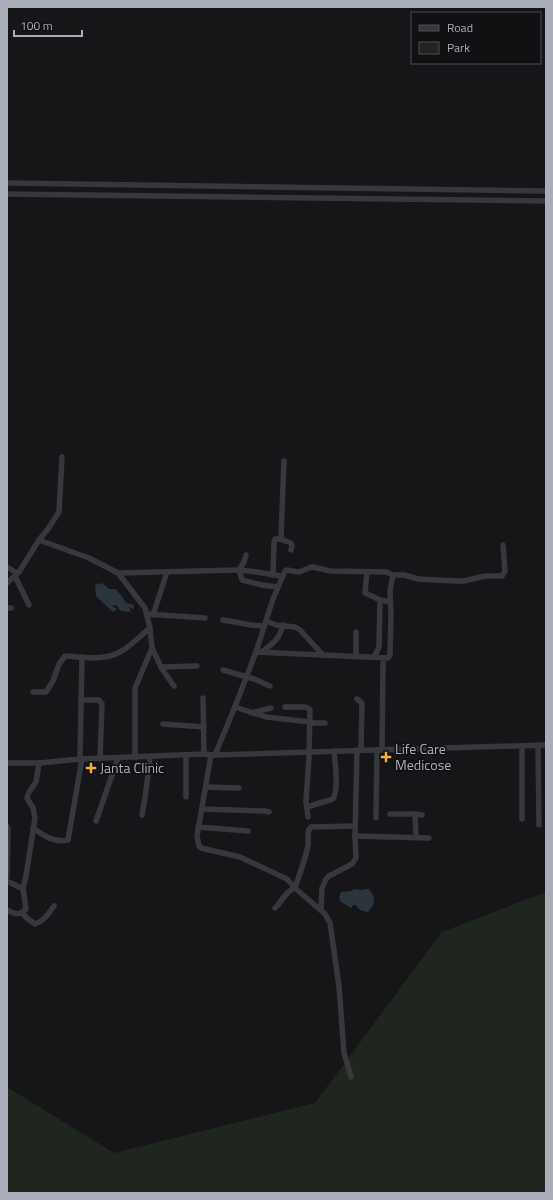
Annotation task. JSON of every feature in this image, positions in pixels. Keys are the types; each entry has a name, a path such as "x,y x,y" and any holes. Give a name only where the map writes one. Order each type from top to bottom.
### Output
{"street":[{"path":"7,183 546,191"},
{"path":"7,194 546,201"},
{"path":"7,583 16,575 59,512 62,457"},
{"path":"280,539 284,462"},
{"path":"273,575 275,539 280,539 291,543 291,550"},
{"path":"39,540 89,558 118,572 239,570 283,576"},
{"path":"351,1077 344,1053 339,986 330,923 325,914 295,888 287,879 240,857 201,848 199,846 197,836 198,827 213,755 259,652 265,623 284,572 287,570 299,572 314,567 330,571 386,572 393,575 404,575 418,579 456,581 485,576 502,576 505,571 503,545"},
{"path":"246,556 239,570 242,580 278,587"},
{"path":"7,567 16,575 28,605"},
{"path":"118,572 150,615"},
{"path":"167,572 150,615 150,628 152,648 161,667 174,686"},
{"path":"367,572 365,593 380,600 390,602"},
{"path":"259,652 388,658 390,655 390,587 393,575"},
{"path":"374,657 379,647 380,600"},
{"path":"150,615 205,618"},
{"path":"223,620 251,625 265,623 295,627 300,630 323,655"},
{"path":"259,652 275,642 279,637 283,625"},
{"path":"33,692 46,692 53,681 59,664 65,656 94,658 110,656 121,652 150,628"},
{"path":"356,632 356,656"},
{"path":"135,757 135,688 152,648"},
{"path":"33,828 50,838 63,841 68,840 81,759 82,657"},
{"path":"376,818 383,663"},
{"path":"161,667 197,666"},
{"path":"223,670 270,686"},
{"path":"203,698 204,754"},
{"path":"321,910 322,888 326,879 355,862 356,858 355,826 362,703 357,699"},
{"path":"81,700 99,700 102,704 100,759"},
{"path":"235,707 266,718 310,723 325,723"},
{"path":"285,707 305,707 310,709 306,793 308,817"},
{"path":"251,713 271,708"},
{"path":"163,724 204,727"},
{"path":"538,745 539,825"},
{"path":"7,763 40,763 81,759 204,754 213,755 546,745"},
{"path":"522,746 522,819"},
{"path":"307,807 333,798 335,795 334,751"},
{"path":"186,755 186,797"},
{"path":"142,816 150,757"},
{"path":"96,821 118,758"},
{"path":"7,910 17,914 22,913 26,908 23,889 35,818 33,808 27,798 28,792 36,782 40,763"},
{"path":"206,787 239,788"},
{"path":"202,809 269,812"},
{"path":"390,814 422,815"},
{"path":"415,814 416,837"},
{"path":"7,826 7,876"},
{"path":"275,908 289,892 295,888 306,853 309,828 355,826"},
{"path":"198,827 248,831"},
{"path":"355,836 429,838"},
{"path":"7,881 23,889"},
{"path":"22,913 35,924 47,916 54,906"}],"green space":[{"path":"546,892 546,1193 7,1193 7,1087 114,1153 315,1103 442,932"}],"shaded area":[{"path":"102,583 109,589 115,589 126,603 134,605 133,610 129,606 131,612 121,611 116,605 112,606 117,609 113,612 96,596 95,585"},
{"path":"353,889 369,889 371,892 374,898 374,903 368,912 360,910 356,905 353,905 351,908 340,901 339,897 341,892 352,891"}],"place":[{"name":"Life Care Medicose","path":"386,757"},
{"name":"Janta Clinic","path":"91,768"}]}
